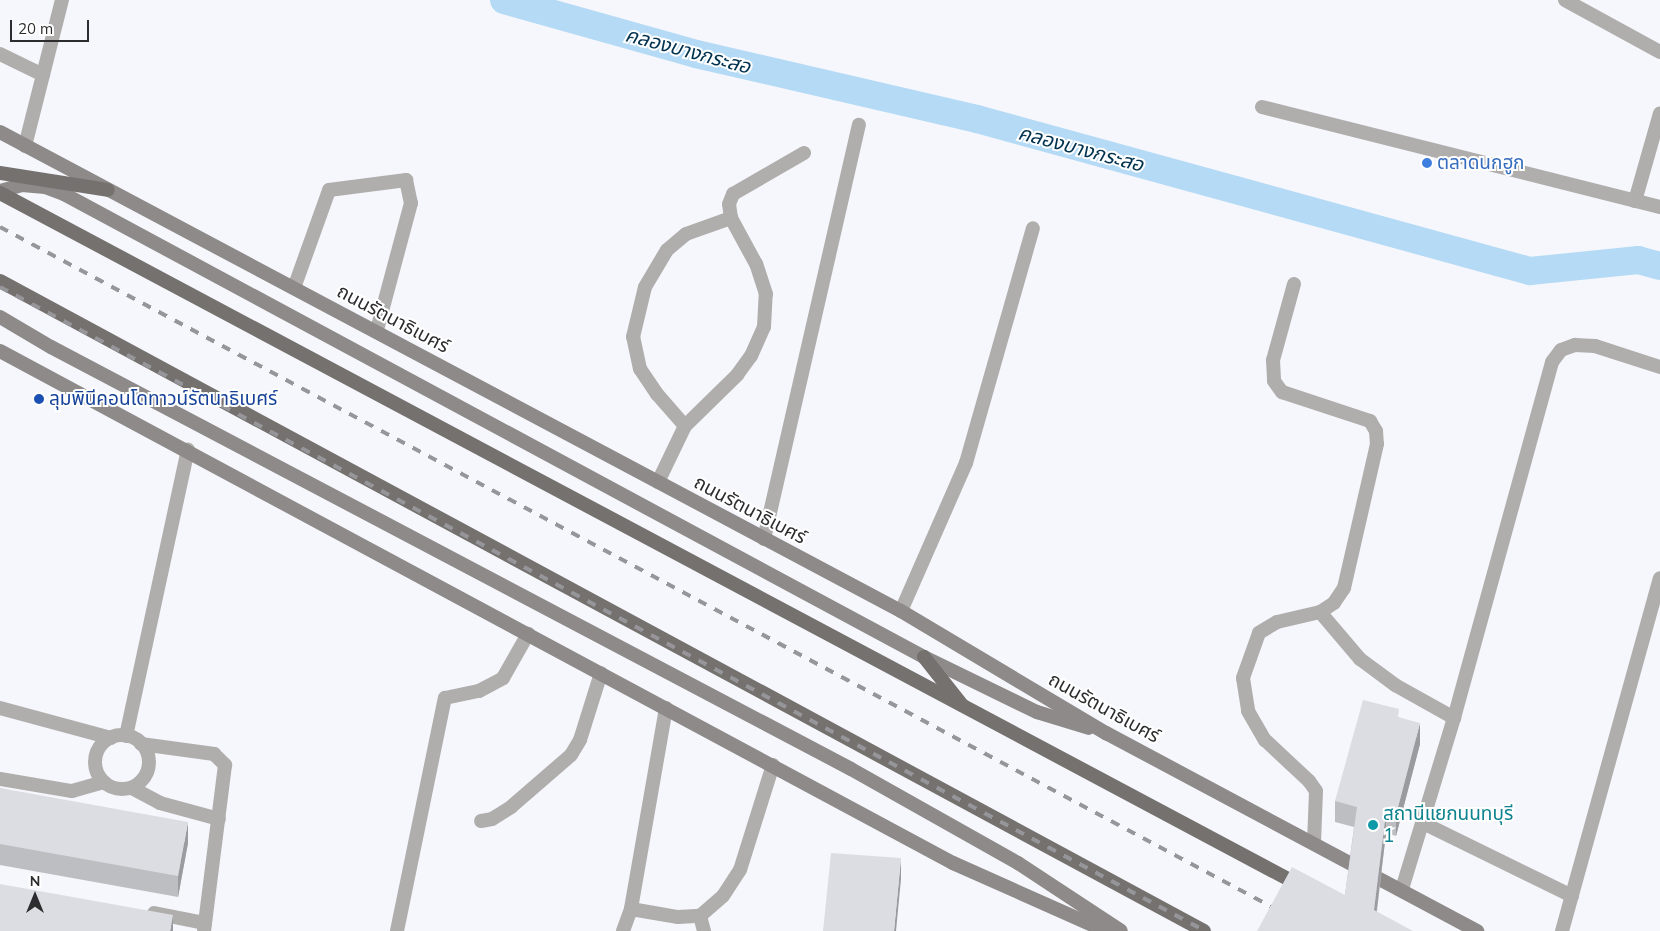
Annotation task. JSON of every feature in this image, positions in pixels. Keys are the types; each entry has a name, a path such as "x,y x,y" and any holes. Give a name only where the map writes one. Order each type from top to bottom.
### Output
{"main road":[{"name":"ถนนรัตนาธิเบศร์","path":"0,132 377,330 900,611 1106,733 1314,842 1477,931"},
{"path":"0,172 108,190"},
{"path":"0,192 22,185 46,186 64,194 919,654 1037,712 1106,733"},
{"path":"0,192 966,710 1318,895"},
{"path":"0,281 1204,931"},
{"path":"0,290 23,293"},
{"path":"0,317 50,347 851,768 1018,863 1121,931"},
{"path":"0,351 188,450 953,863 1106,931"},
{"path":"919,654 966,710"}],"street":[{"path":"25,146 62,0"},
{"path":"1565,0 1660,52"},
{"path":"0,54 43,75"},
{"path":"1262,107 1660,207"},
{"path":"1635,201 1660,113"},
{"path":"764,539 859,125"},
{"path":"658,482 685,426 737,376 751,356 764,327 766,294 756,264 731,218 729,204 733,194 804,153"},
{"path":"294,288 329,190 406,180 411,202 377,330"},
{"path":"685,426 657,394 640,369 633,336 645,287 667,250 686,234 731,218"},
{"path":"900,611 966,463 1033,228"},
{"path":"1294,284 1273,360 1274,381 1282,392 1370,421 1376,431 1378,444 1344,588 1334,603 1320,612 1277,622 1259,633 1243,678 1248,712 1265,740 1310,781 1316,791 1314,842"},
{"path":"1402,889 1454,718 1552,362 1561,350 1575,345 1589,346 1660,367"},
{"path":"126,736 188,450"},
{"path":"1562,931 1660,578"},
{"path":"1320,612 1360,659 1395,685 1454,718"},
{"path":"397,931 445,698 479,691 503,678 528,634"},
{"path":"481,821 492,819 511,807 571,755 580,740 601,672"},
{"path":"0,708 111,738 126,736 141,744 214,754 221,759 225,773 204,927 137,910"},
{"path":"623,931 631,909 666,708"},
{"path":"111,738 98,750 96,758 96,767 104,782 113,788 132,788 160,803 220,819"},
{"path":"132,788 140,783 148,768 149,760 141,744"},
{"path":"631,909 678,917 700,916 723,896 740,870 772,766"},
{"path":"0,779 72,791 104,782"},
{"path":"1423,823 1572,896"},
{"path":"700,916 704,931"}],"building":[{"name":"สถานีแยกนนทบุรี 1","path":"1363,700 1399,709 1398,717 1420,723 1396,815 1386,812 1374,910 1413,931 1257,931 1292,867 1345,895 1357,807 1335,801"},
{"path":"0,788 188,822 178,876 0,844"},
{"path":"831,853 901,858 894,931 823,931"},
{"path":"0,884 173,915 170,931 0,931"}],"waterway":[{"name":"คลองบางกระสอ","path":"504,0 696,54 977,119 1530,271 1638,260 1660,266"}],"railway":[{"path":"0,227 1283,913"},
{"path":"0,287 1205,931"}],"place":[{"name":"ตลาดนกฮูก","path":"1427,163"},
{"name":"ลุมพินีคอนโดทาวน์รัตนาธิเบศร์","path":"39,399"},
{"name":"สถานีแยกนนทบุรี 1","path":"1373,825"}]}
